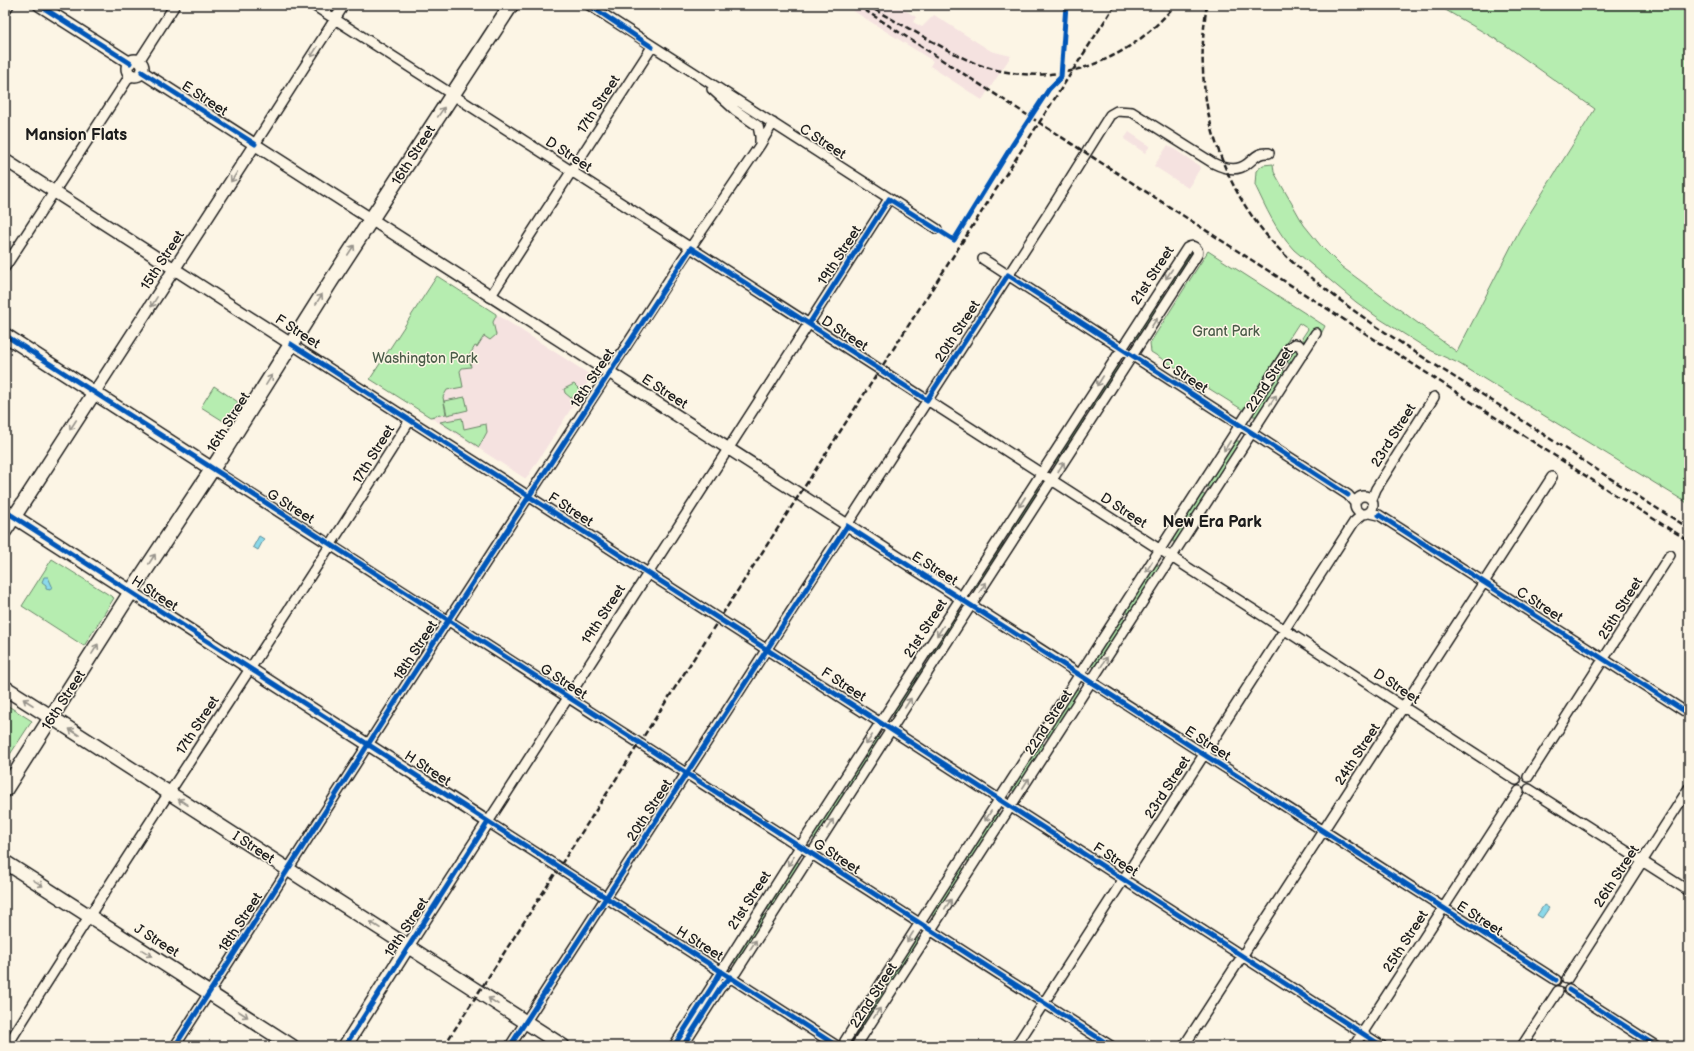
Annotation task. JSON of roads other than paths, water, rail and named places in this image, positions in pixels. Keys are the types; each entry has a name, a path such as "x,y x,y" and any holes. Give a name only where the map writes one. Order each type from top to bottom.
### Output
{"main road":[{"name":"16th Street","path":"12,779 131,592 511,5"},
{"name":"G Street","path":"5,335 212,469"},
{"name":"15th Street","path":"5,530 9,514 94,393"},
{"name":"H Street","path":"9,514 131,592"},
{"name":"I Street","path":"5,688 563,1046"},
{"name":"J Street","path":"5,862 210,992 292,1046"},
{"name":"19th Street","path":"345,1046 408,946"}],"street":[{"path":"5,11 9,5"},
{"name":"E Street","path":"39,5 490,297 1556,980"},
{"path":"5,267 136,68 175,5"},
{"name":"D Street","path":"313,5 1516,780"},
{"name":"15th Street","path":"94,393 344,5"},
{"name":"C Street","path":"589,5 652,47 773,123 780,130 937,230"},
{"name":"17th Street","path":"490,297 652,47"},
{"name":"C Street","path":"696,74 734,110 758,126 760,145"},
{"name":"20th Street","path":"510,1046 1082,162 1106,120 1114,112 1122,110 1132,112 1213,163 1225,168 1242,167 1256,155 1269,153"},
{"name":"18th Street","path":"175,1046 609,373 773,123"},
{"name":"F Street","path":"5,160 881,722 1382,1046"},
{"name":"19th Street","path":"408,946 889,199"},
{"name":"21st Street","path":"674,1046 800,847 1121,348 1187,248 1191,246 1195,247 1197,250 1197,255 1133,356 891,729 736,972 720,988 683,1046"},
{"name":"C Street","path":"983,259 1689,714"},
{"path":"1161,287 1172,294"},
{"name":"22nd Street","path":"856,1046 1316,333"},
{"name":"22nd Street","path":"845,1046 845,1041 919,923 1290,347 1294,344 1302,346 1304,351 1302,355"},
{"name":"23rd Street","path":"1016,1046 1354,522 1366,506 1434,397"},
{"name":"17th Street","path":"9,1043 89,916 410,420"},
{"name":"G Street","path":"212,469 1111,1046"},
{"name":"24th Street","path":"1184,1046 1552,477"},
{"name":"25th Street","path":"1528,777 1670,555"},
{"name":"H Street","path":"131,592 837,1046"},
{"path":"1520,776 1528,777 1531,782 1529,789 1524,792 1519,791 1516,785 1516,780 1520,776"},
{"name":"26th Street","path":"1567,979 1689,788"},
{"path":"1529,789 1689,891"},
{"name":"25th Street","path":"1354,1046 1519,791"},
{"path":"1561,977 1567,979 1570,984 1569,990 1563,993 1558,991 1554,986 1556,980 1561,977"},
{"path":"1569,990 1656,1046"},
{"path":"1522,1046 1558,991"}],"water":[{"path":"259,536 264,539 258,550 253,547"},
{"path":"44,577 48,577 52,586 50,590 46,589 46,585 42,582"},
{"path":"1544,905 1549,908 1542,918 1537,915"}],"railway":[{"path":"857,5 1689,541"},
{"path":"867,5 946,49 977,64 1005,72 1032,75 1059,73 1085,67 1110,57 1134,43 1155,26 1175,5"},
{"path":"444,1046 1115,5"},
{"path":"1207,5 1203,40 1203,74 1207,108 1216,141 1228,173 1244,203 1263,231 1287,257 1349,307 1432,363 1689,528"}],"district":[{"name":"Mansion Flats","path":"76,134"},
{"name":"New Era Park","path":"1212,521"}],"park label":[{"name":"Grant Park","path":"1226,331"},
{"name":"Washington Park","path":"425,358"}]}
